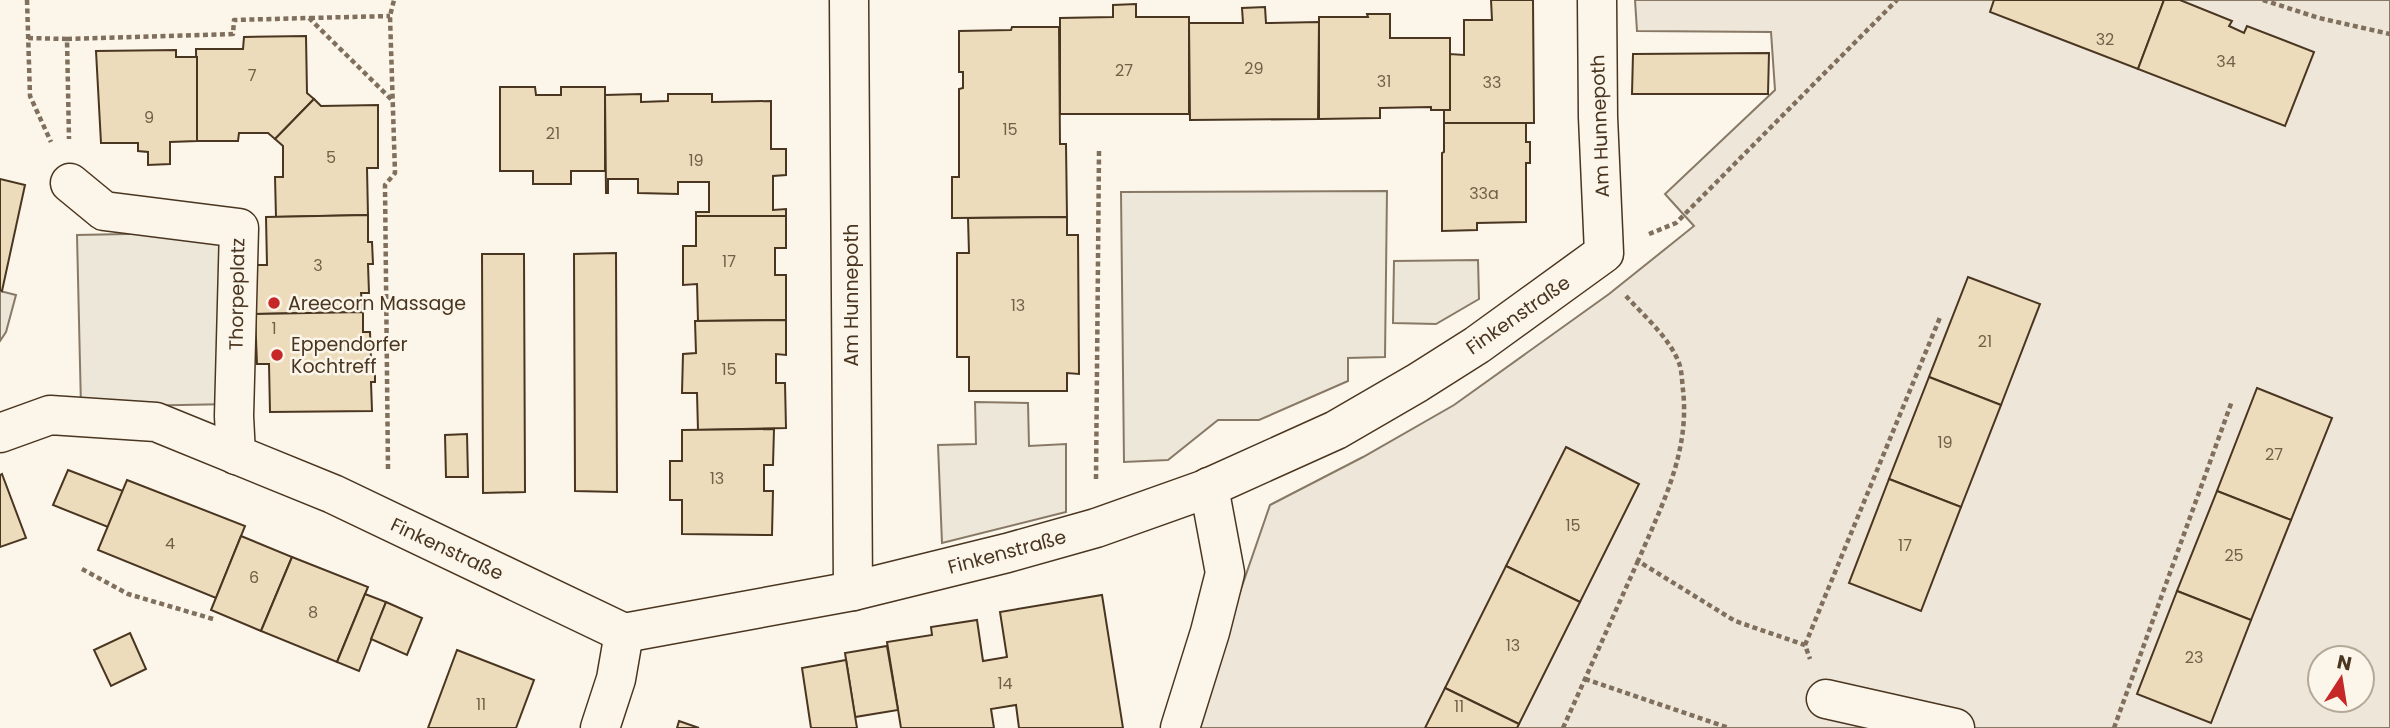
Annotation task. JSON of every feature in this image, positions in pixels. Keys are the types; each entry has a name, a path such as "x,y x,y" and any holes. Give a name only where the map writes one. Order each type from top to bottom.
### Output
{"street":[{"name":"Am Hunnepoth","path":"849,0 853,591"},
{"name":"Am Hunnepoth","path":"1597,0 1598,117 1604,253"},
{"name":"Thorpeplatz","path":"70,183 104,211 239,228 234,416 236,455"},
{"name":"Finkenstraße","path":"0,433 51,415 156,422 332,494 624,633 853,591 1006,553 1096,528 1209,487 1336,430 1417,383 1477,345 1604,253"},
{"path":"1180,728 1225,573 1209,487"},
{"path":"600,728 616,679 624,633"},
{"path":"1826,699 1955,728"}],"path":[{"path":"27,0 30,96 70,183"},
{"path":"389,522 385,185 395,173 390,16 394,0"},
{"path":"1890,0 1890,7"},
{"path":"1563,728 1674,479 1682,442 1685,407 1679,364 1666,340 1623,293 1604,253 1676,223 1898,0"},
{"path":"2263,0 2319,18 2390,34"},
{"path":"28,38 233,34 234,20 390,16"},
{"path":"309,18 394,102"},
{"path":"67,39 70,183"},
{"path":"1096,528 1099,151"},
{"path":"1826,699 1805,645 1941,315"},
{"path":"2114,728 2232,401"},
{"path":"1638,561 1735,621 1805,645"},
{"path":"82,569 128,594 212,619"},
{"path":"1585,679 1730,728"}],"shaded area":[{"path":"1635,0 2390,0 2390,728 1193,728 1270,505 1363,457 1454,405 1609,294 1694,226 1665,194 1775,90 1771,32 1637,31"},
{"path":"1387,191 1385,357 1348,358 1348,381 1259,420 1218,420 1168,460 1124,462 1121,192"},
{"path":"228,232 231,404 81,407 77,235"},
{"path":"1478,260 1479,299 1436,324 1393,323 1394,261"},
{"path":"0,291 16,295 6,332 0,341"},
{"path":"975,402 1028,403 1029,446 1066,444 1066,512 942,543 938,445 976,444"}],"building":[{"path":"1491,0 1533,0 1534,123 1444,123 1444,110 1450,110 1450,54 1464,55 1464,20 1492,20"},
{"path":"1994,0 2164,0 2138,69 1990,12"},
{"path":"2164,0 2180,0 2232,21 2229,26 2244,33 2247,26 2314,52 2285,126 2138,69"},
{"path":"1136,4 1136,17 1189,17 1189,114 1060,114 1060,18 1113,17 1113,5"},
{"path":"1265,7 1266,23 1319,22 1318,119 1190,120 1189,23 1243,23 1242,8"},
{"path":"1367,14 1390,14 1390,38 1450,38 1450,110 1431,110 1431,107 1380,108 1380,118 1319,119 1319,17 1368,17"},
{"path":"1012,27 1059,27 1060,144 1066,144 1067,217 952,218 952,177 959,177 959,89 963,88 963,72 959,72 959,31 1011,30"},
{"path":"306,36 307,93 314,99 275,139 268,133 239,133 238,141 197,141 196,49 243,49 244,37"},
{"path":"176,50 176,57 197,57 197,141 170,142 170,164 148,165 148,152 138,151 138,143 101,143 96,51"},
{"path":"1769,53 1768,94 1632,94 1633,54"},
{"path":"500,87 535,87 536,95 561,95 561,87 605,87 605,171 571,171 571,184 533,184 533,171 500,171"},
{"path":"641,94 641,102 668,101 668,94 712,94 712,102 771,101 771,149 786,149 786,175 773,176 773,210 786,209 786,216 696,216 696,212 709,212 709,182 678,182 678,194 638,193 638,179 608,179 606,193 605,95"},
{"path":"314,99 321,106 378,105 378,168 367,168 368,215 276,217 275,177 283,177 283,146 275,139"},
{"path":"1444,123 1526,123 1530,163 1526,163 1526,222 1477,223 1477,230 1442,231"},
{"path":"0,179 25,185 2,291 0,290"},
{"path":"368,215 368,242 372,242 373,264 368,264 369,293 361,293 363,312 255,314 254,265 267,265 266,217"},
{"path":"696,216 786,216 786,248 775,248 775,275 786,275 786,320 698,321 697,284 683,285 683,246 696,246"},
{"path":"1067,217 1067,235 1078,235 1079,374 1067,373 1067,391 969,391 969,357 957,357 957,253 969,253 968,218"},
{"path":"616,253 617,492 575,491 574,254"},
{"path":"482,254 524,254 525,492 483,493"},
{"path":"1968,277 2040,304 2001,405 1929,377"},
{"path":"363,312 363,332 370,332 371,360 375,360 375,382 371,382 372,411 270,412 269,364 257,364 255,314"},
{"path":"786,320 786,355 776,354 776,383 785,383 786,428 698,430 697,393 682,393 683,354 696,353 695,321"},
{"path":"1929,377 2001,405 1961,507 1889,479"},
{"path":"2257,388 2332,418 2291,520 2217,491"},
{"path":"774,429 773,465 764,465 764,491 773,491 772,535 682,534 682,500 670,500 670,461 682,461 682,430"},
{"path":"467,434 468,477 446,477 445,435"},
{"path":"1566,447 1639,484 1580,602 1506,566"},
{"path":"68,470 123,491 108,527 53,505"},
{"path":"2,474 26,538 0,547 0,475"},
{"path":"1889,479 1961,507 1921,611 1849,583"},
{"path":"127,480 245,526 216,598 98,550"},
{"path":"2217,491 2291,520 2251,620 2177,591"},
{"path":"241,536 292,557 261,631 211,610"},
{"path":"292,557 368,587 337,662 261,631"},
{"path":"1506,566 1580,602 1519,724 1445,688"},
{"path":"2177,591 2251,620 2211,723 2137,694"},
{"path":"365,594 386,602 359,671 337,662"},
{"path":"1102,595 1123,728 1019,728 1016,705 991,709 994,728 901,728 887,642 932,635 931,627 977,620 983,661 1007,657 1000,612"},
{"path":"386,602 422,618 407,655 371,639"},
{"path":"130,633 146,669 111,686 94,650"},
{"path":"887,646 898,710 855,717 845,653"},
{"path":"457,650 534,680 516,728 428,728"},
{"path":"846,660 857,728 811,728 802,668"},
{"path":"1445,688 1519,724 1517,728 1425,728"},
{"path":"679,721 699,728 677,728"}],"place":[{"name":"Areecorn Massage","path":"274,303"},
{"name":"Eppendorfer Kochtreff","path":"277,355"}]}
